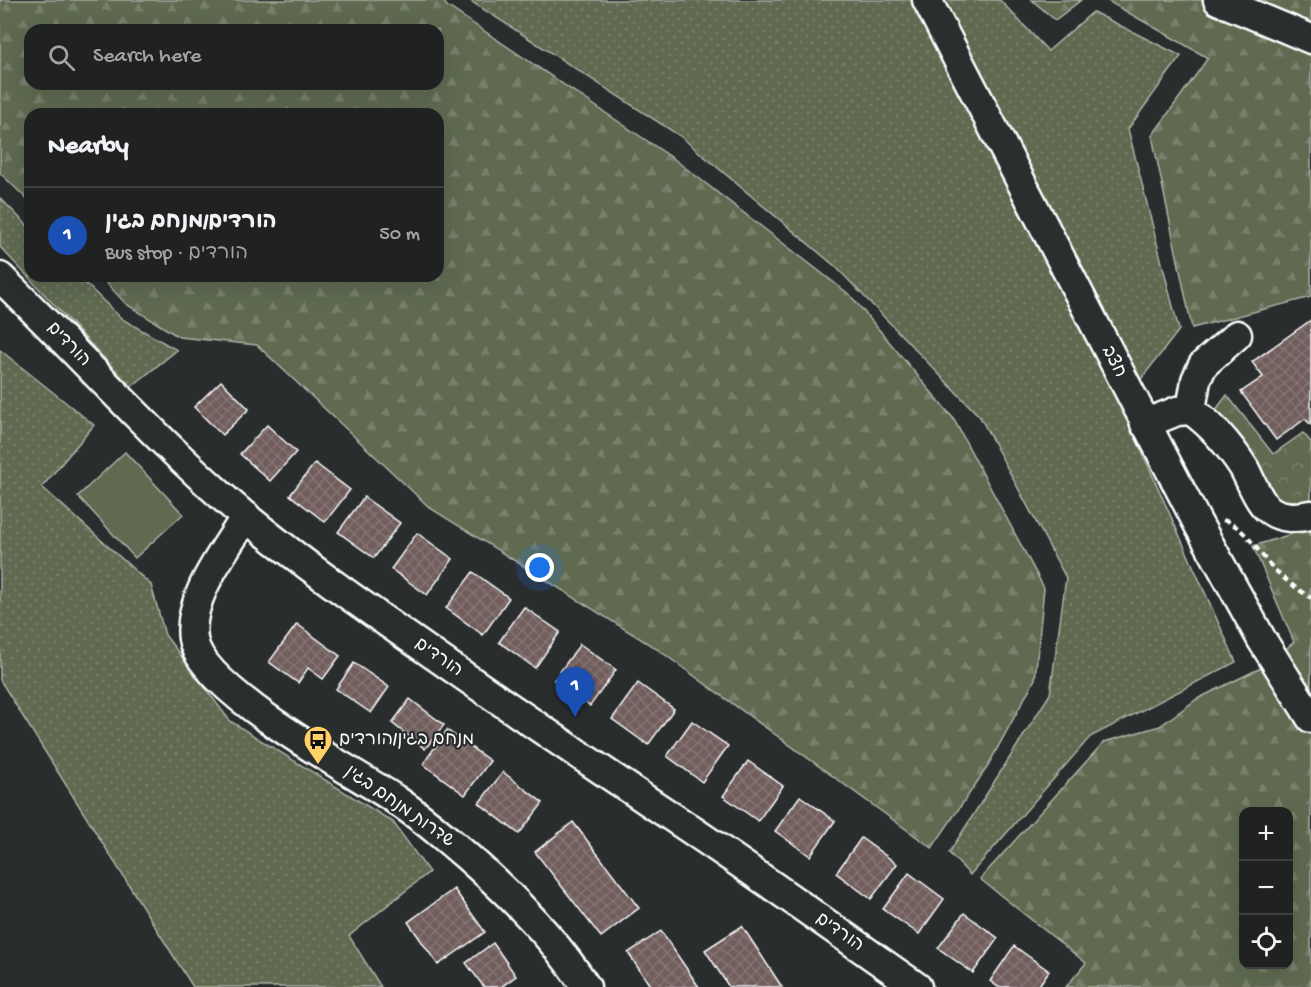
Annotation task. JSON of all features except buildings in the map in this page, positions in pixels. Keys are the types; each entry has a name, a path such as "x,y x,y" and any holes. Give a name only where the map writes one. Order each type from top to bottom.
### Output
{"street":[{"name":"חצב","path":"927,0 1197,522 1262,640 1311,718"},
{"path":"1218,0 1311,39"},
{"name":"הורדים","path":"0,277 116,395 246,516 339,589 555,740 676,820 917,987"},
{"path":"1191,410 1196,380 1203,364 1237,336"},
{"path":"1145,424 1177,411 1191,410 1221,437 1243,466 1266,507 1280,515 1296,518 1311,515"},
{"name":"שדרות מנחם בגין","path":"246,516 202,589 194,613 193,640 204,662 224,685 256,711 395,800 442,834 510,896 542,931 586,987"}],"path":[{"path":"1197,522 1220,519 1235,524 1273,568 1311,598"}],"green space":[{"path":"0,0 442,0 447,6 674,159 850,295 953,418 1044,588 1035,679 986,769 932,848 657,649 430,508 257,345 179,337 126,304 106,282 444,282 444,108 24,108 24,196 0,173"},
{"path":"469,0 1000,0 1048,51 1093,12 1181,56 1128,129 1179,330 1121,405 1236,662 1090,737 970,875 949,853 1050,694 1066,578 980,417 836,267 680,136"},
{"path":"1032,0 1081,0 1055,20"},
{"path":"1106,0 1311,0 1311,297 1192,328 1152,136 1208,58"},
{"path":"0,198 24,222 24,273 0,247"},
{"path":"33,282 84,282 122,319 177,350 131,387"},
{"path":"0,350 94,425 42,487 151,585 165,635 230,721 393,822 429,872 349,936 381,987 193,987 0,680"},
{"path":"1227,395 1273,454 1303,433 1311,442 1311,503 1301,507 1276,498 1240,437 1215,411"},
{"path":"125,452 183,514 135,558 78,496"},
{"path":"1311,528 1311,987 1066,987 1086,963 980,879 1104,742 1160,726 1197,699 1267,665 1294,642 1253,546"}],"place":[{"name":"הורדים/מנחם בגין","path":"575,717"},
{"name":"מנחם בגין/הורדים","path":"318,766"}]}
